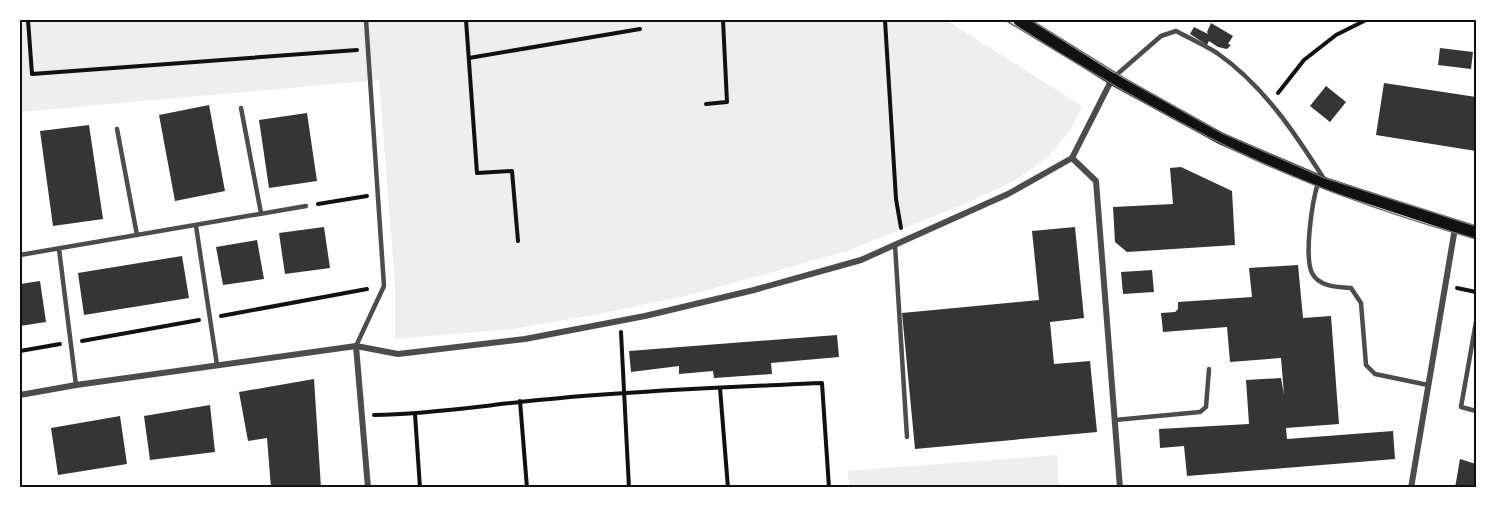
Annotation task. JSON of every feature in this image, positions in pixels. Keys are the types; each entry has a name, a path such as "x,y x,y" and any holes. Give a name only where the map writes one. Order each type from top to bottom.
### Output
{"main road":[{"path":"1019,20 1112,79 1222,139 1323,182 1455,228 1476,233"}],"street":[{"path":"20,395 76,385 356,346 398,354 525,339 754,290 861,260 1008,194 1072,158 1112,79"},
{"path":"1072,158 1096,181 1120,488"},
{"path":"1411,488 1455,228"},
{"path":"356,346 368,488"}],"lane":[{"path":"356,346 384,286 366,20"},
{"path":"1112,79 1161,36 1176,31 1215,52 1245,75 1286,123 1323,182 1310,223 1312,274 1321,283 1351,288 1361,303 1366,365 1375,374 1428,385"},
{"path":"241,108 261,213"},
{"path":"117,129 137,235"},
{"path":"20,255 306,206"},
{"path":"196,226 217,365"},
{"path":"895,245 907,437"},
{"path":"59,249 76,385"},
{"path":"1476,322 1461,407 1476,411"},
{"path":"1115,420 1200,412 1206,407 1209,369"}],"path":[{"path":"28,20 32,74 368,50"},
{"path":"466,20 477,173 512,171 518,241"},
{"path":"706,104 727,102 723,20"},
{"path":"885,20 897,199 903,241"},
{"path":"1270,104 1304,60 1336,35 1366,20"},
{"path":"469,58 640,30"},
{"path":"306,206 377,194"},
{"path":"622,352 629,488"},
{"path":"362,415 415,414 520,401 624,392 822,383 828,487"},
{"path":"720,388 728,488"},
{"path":"520,401 527,488"},
{"path":"415,414 420,488"}],"shaded area":[{"path":"20,20 946,20 1082,106 1071,129 1049,156 1016,180 967,203 847,251 694,294 599,314 512,329 395,339 395,284 379,80 20,112"},
{"path":"1057,455 1059,487 849,487 848,471"}],"building":[{"path":"1211,23 1233,36 1228,44 1231,45 1227,49 1218,47 1209,41 1207,45 1190,34 1194,27 1208,34"},
{"path":"1440,48 1473,52 1471,69 1438,65"},
{"path":"1384,83 1476,97 1476,151 1376,135"},
{"path":"1326,86 1346,102 1330,122 1310,106"},
{"path":"209,105 225,191 175,201 159,115"},
{"path":"307,113 317,181 269,188 259,120"},
{"path":"89,125 103,219 53,226 40,131"},
{"path":"1181,167 1232,191 1235,245 1127,252 1115,242 1113,207 1173,204 1170,168"},
{"path":"324,227 330,268 285,274 279,233"},
{"path":"1075,227 1084,318 1050,322 1054,364 1090,361 1097,432 915,449 902,313 1039,300 1032,231"},
{"path":"257,240 264,279 223,285 216,247"},
{"path":"182,256 189,298 84,315 78,273"},
{"path":"1298,265 1303,318 1331,316 1339,424 1286,428 1287,439 1393,431 1395,459 1187,476 1184,446 1160,448 1159,429 1249,424 1246,380 1281,378 1284,395 1281,358 1230,362 1227,327 1163,332 1161,313 1175,312 1178,309 1178,302 1252,297 1249,268"},
{"path":"1152,270 1154,292 1123,294 1121,272"},
{"path":"40,281 46,322 20,326 20,284"},
{"path":"837,335 839,357 771,363 772,374 714,378 713,371 679,374 679,366 631,372 629,351"},
{"path":"314,379 321,488 271,488 267,438 248,441 239,392"},
{"path":"210,405 215,452 150,460 144,416"},
{"path":"120,416 127,464 58,475 51,428"},
{"path":"1460,459 1476,464 1476,488 1455,488"}],"tram line":[{"path":"1005,20 1118,88 1234,150 1353,200 1476,239"},
{"path":"1031,20 1124,78 1222,133 1325,178 1476,226"}]}
